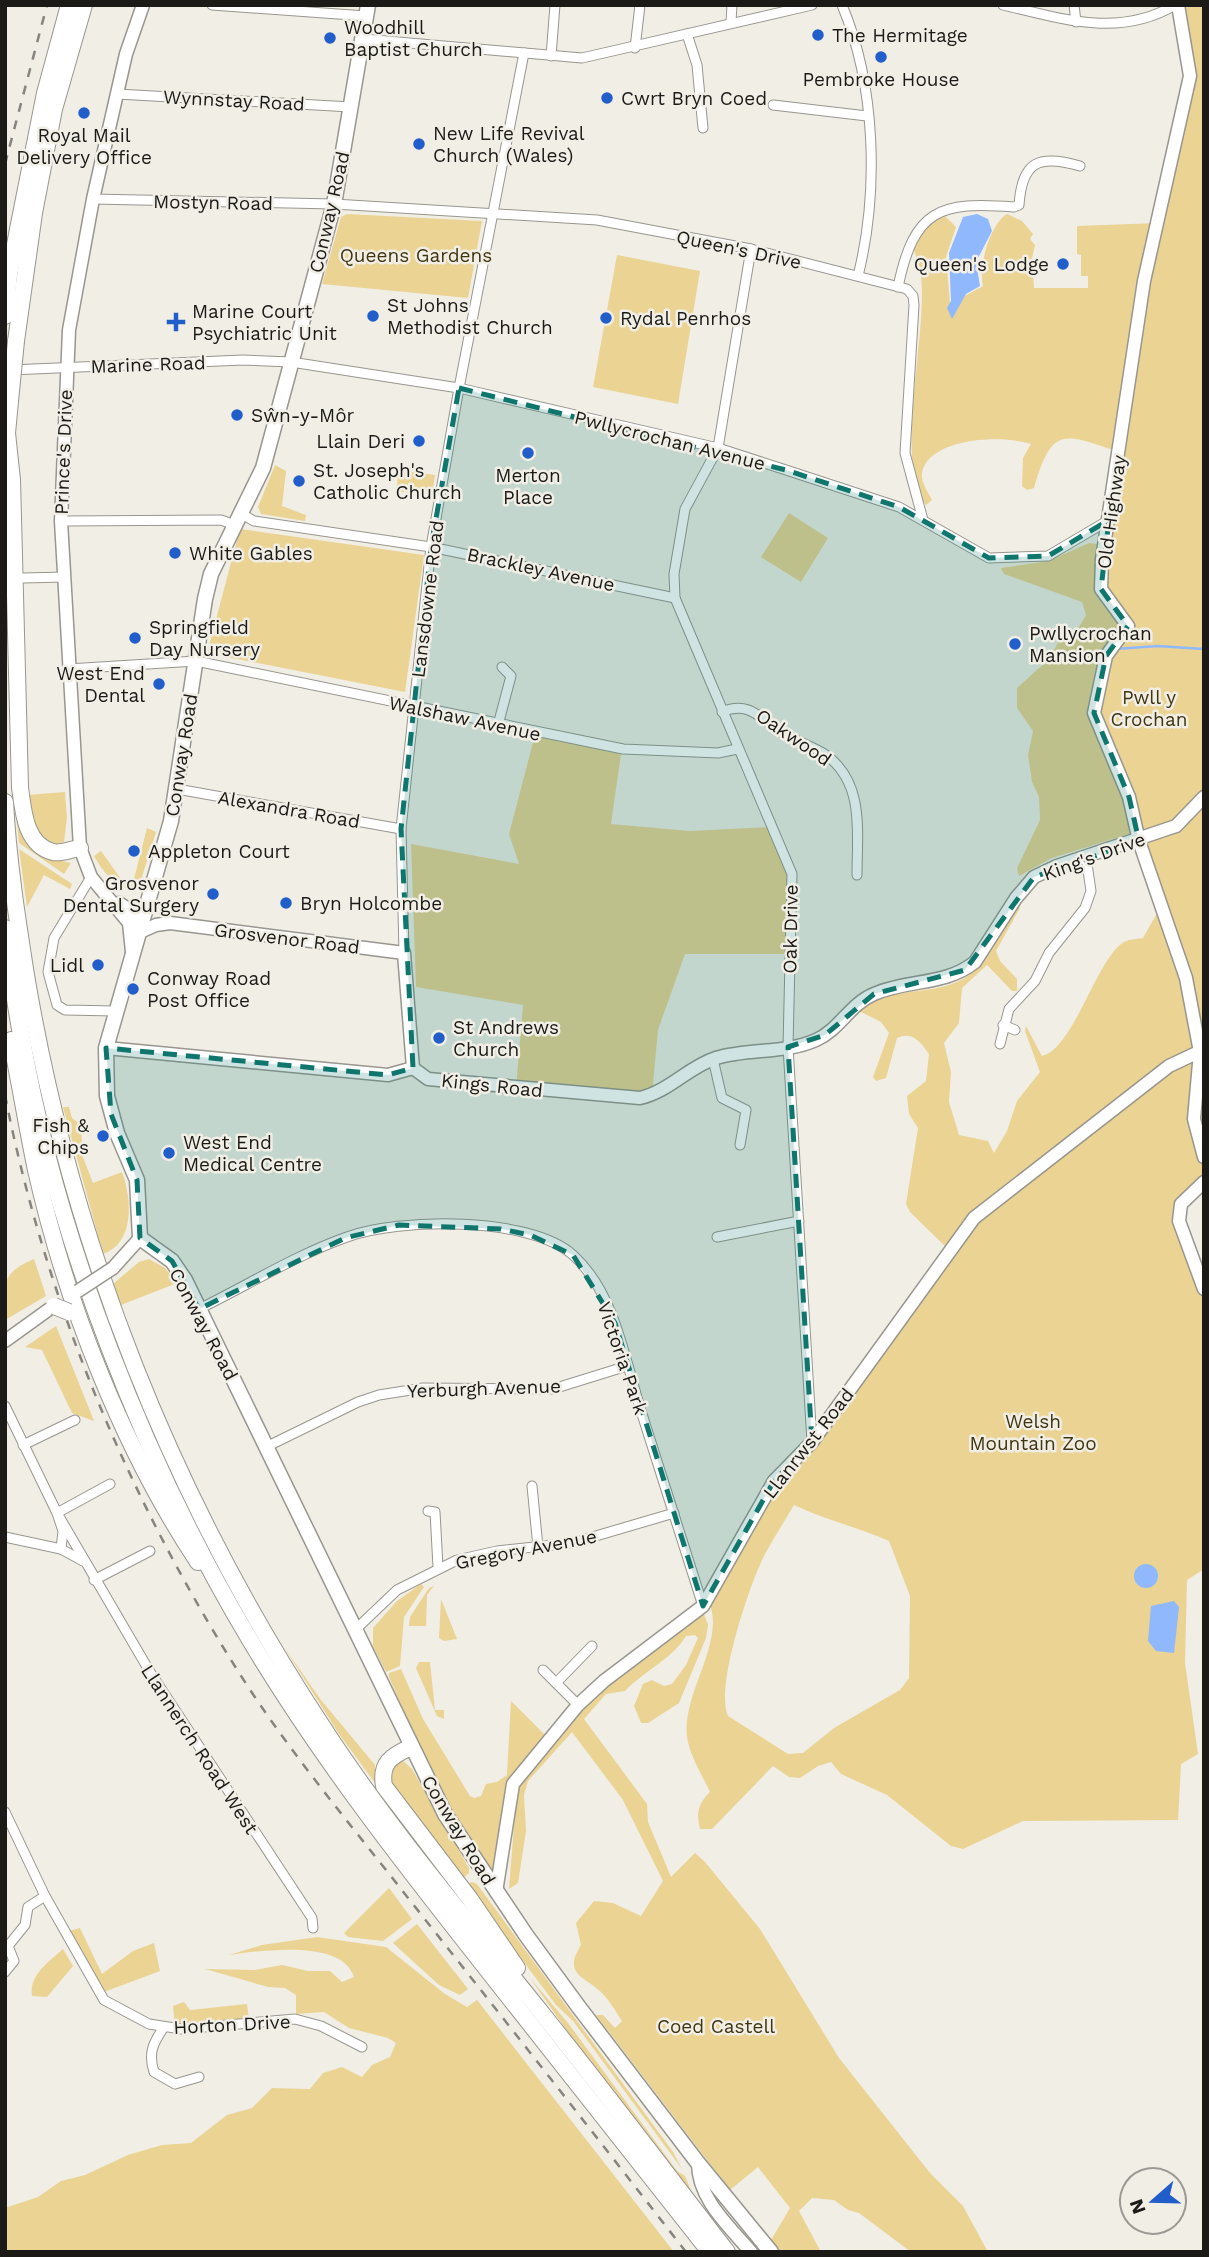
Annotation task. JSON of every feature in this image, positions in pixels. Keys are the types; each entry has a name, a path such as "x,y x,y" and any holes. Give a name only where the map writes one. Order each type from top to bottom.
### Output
{"highway":[{"path":"5,316 9,275 45,93 69,5"},
{"path":"5,469 16,341 34,213 54,109 84,5"},
{"path":"7,433 12,480 20,787 26,823 37,844 54,853 80,848"},
{"path":"5,802 15,907 40,1057 78,1209 118,1324 165,1443 237,1587 323,1728 380,1810 727,2252"},
{"path":"5,928 21,1036 49,1154 96,1306 133,1402 172,1489 250,1640"},
{"path":"5,992 37,1172 65,1302 87,1334 125,1432 171,1518 366,1814 710,2252"},
{"path":"411,1747 388,1760 383,1768 384,1786 470,1899 511,1958 548,2021"}],"main road":[{"name":"Prince's Drive","path":"132,958 129,923 91,877 80,848 61,521 66,367 73,295 117,94 143,5"},
{"name":"Old Highway","path":"1177,5 1190,76 1144,281 1101,589 1129,626 1110,650 1094,713 1129,797 1139,841 1186,978 1202,1051 1194,1119 1204,1157"},
{"name":"Conway Road","path":"367,11 334,205 263,468 211,574 177,789 149,902 106,1048 105,1079 111,1114 137,1180 140,1238 172,1261 199,1309 445,1814 496,1892 698,2163 771,2252"},
{"name":"King's Drive","path":"788,1047 825,1035 852,1009 874,994 942,980 965,970 985,948 1024,887 1045,871 1139,841 1176,825 1204,797"},
{"name":"Prince's Drive","path":"110,897 134,913 140,932"},
{"path":"149,902 160,919 170,923"},
{"name":"Grosvenor Road","path":"140,932 156,925 170,923 404,953"},
{"name":"Lansdowne Road","path":"404,953 413,1068"},
{"name":"Kings Road","path":"413,1068 428,1079 628,1099 652,1096 667,1089 713,1059 746,1051 788,1047"},
{"path":"106,1048 388,1075 413,1068"},
{"name":"Llanrwst Road","path":"496,1892 511,1789 578,1705 604,1681 702,1606 774,1480 812,1442 974,1218 1169,1066 1202,1051"},
{"path":"1204,1182 1181,1204 1179,1221 1204,1289"},
{"path":"5,1341 113,1268 140,1238"},
{"path":"698,2163 698,2181 704,2194 751,2252"}],"street":[{"path":"212,5 367,11"},
{"path":"551,56 555,5"},
{"path":"635,48 640,5"},
{"path":"731,22 732,5"},
{"path":"363,39 582,58 635,48 731,22 812,5"},
{"path":"842,5 857,43 870,149 867,241 858,276"},
{"path":"1003,5 1076,22 1135,23 1177,5"},
{"path":"1074,5 1076,22"},
{"path":"687,34 697,65 703,128"},
{"name":"Lansdowne Road","path":"404,953 401,829 431,547 524,53"},
{"name":"Wynnstay Road","path":"117,94 351,107"},
{"path":"773,105 867,116"},
{"path":"923,520 905,453 914,305 913,296 907,289 898,287 911,241 926,221 946,209 977,203 1014,207 1019,205 1020,183 1026,170 1037,163 1054,161 1080,166"},
{"name":"Mostyn Road","path":"93,199 334,205"},
{"name":"Queen's Drive","path":"334,205 495,212 597,220 751,249 898,287"},
{"name":"Oak Drive","path":"751,249 718,448 685,509 674,574 675,598 792,874 788,1047 812,1442"},
{"name":"Marine Road","path":"5,370 243,360 291,362"},
{"name":"Pwllycrochan Avenue","path":"291,362 459,388 718,448 899,507 989,558 1034,556 1050,547 1064,547 1109,520"},
{"name":"Brackley Avenue","path":"61,521 254,521 431,547 675,598"},
{"path":"23,578 65,577"},
{"name":"Walshaw Avenue","path":"68,669 196,661 623,749 718,753 737,749"},
{"path":"498,725 511,676 502,667"},
{"name":"Oakwood","path":"722,712 740,707 750,709 790,739 825,754 836,765 851,788 858,813 857,875"},
{"name":"Alexandra Road","path":"177,789 401,829"},
{"path":"1000,1044 1003,1025 1013,1004 1035,981 1049,953 1085,908 1091,891 1086,857"},
{"path":"91,877 54,938 48,972 57,1005 65,1010 115,1011"},
{"path":"1003,1025 1015,1030"},
{"path":"713,1059 722,1098 746,1110 740,1146"},
{"path":"717,1237 799,1221"},
{"name":"Victoria Park","path":"199,1309 345,1238 371,1229 434,1223 501,1229 530,1235 573,1255 604,1301 615,1323 702,1606"},
{"name":"Yerburgh Avenue","path":"266,1447 358,1402 379,1395 423,1388 553,1389 627,1366"},
{"name":"Llannerch Road West","path":"5,1406 57,1513 94,1580 249,1826 312,1918 313,1928"},
{"path":"23,1445 75,1420"},
{"path":"57,1513 110,1484"},
{"path":"531,1486 538,1547"},
{"path":"428,1511 435,1512 438,1567"},
{"name":"Llannerch Road West","path":"57,1513 63,1531 61,1549 79,1557 87,1567"},
{"name":"Gregory Avenue","path":"355,1630 397,1590 438,1567 475,1555 601,1536 674,1513"},
{"path":"5,1537 61,1549"},
{"path":"94,1580 150,1551"},
{"path":"556,1683 592,1646"},
{"path":"543,1670 578,1705"},
{"path":"5,1812 45,1896 28,1907 25,1924 7,1947 14,1961 5,1972"},
{"name":"Horton Drive","path":"45,1896 104,2000 138,2019 164,2027 205,2028 295,2019 321,2026 362,2047"},
{"path":"164,2027 153,2044 150,2057 154,2072 175,2084 199,2077"}],"highlighted area":[{"path":"459,388 786,470 899,507 989,558 1048,556 1109,520 1101,589 1128,626 1106,656 1094,713 1129,797 1139,841 1034,877 965,970 874,994 825,1035 788,1047 812,1442 774,1481 703,1606 615,1323 573,1255 530,1235 501,1229 399,1225 345,1238 199,1309 172,1261 140,1238 137,1180 111,1114 106,1048 388,1075 413,1068 401,829 431,547"}],"green space":[{"path":"1178,5 1204,5 1204,1050 1194,1119 1204,1157 1204,1182 1181,1204 1195,1277 1204,1298 1204,1569 1187,1580 1185,1663 1198,1754 1181,1764 1178,1820 1023,1821 963,1849 951,1846 887,1795 841,1774 831,1762 818,1766 800,1778 789,1777 773,1766 712,1829 700,1829 699,1809 710,1792 691,1751 687,1737 687,1720 712,1636 710,1605 775,1487 812,1442 948,1249 910,1212 906,1204 918,1128 909,1114 907,1096 926,1081 929,1054 915,1038 897,1038 886,1078 876,1081 873,1077 889,1033 881,1022 859,1011 871,1003 896,994 937,988 963,979 981,964 1011,913 1019,905 1020,908 996,951 1000,961 1017,979 1017,991 1012,991 987,965 962,988 959,1023 944,1043 951,1072 949,1102 959,1135 988,1141 994,1153 1007,1131 1017,1101 1040,1072 1025,1031 1026,1026 1042,1056 1054,1049 1076,1019 1116,949 1126,941 1143,938 1161,906 1094,713 1106,656 1128,626 1101,589 1119,452 1085,441 1063,439 1047,453 1034,488 1027,490 1022,486 1023,458 1031,444 988,440 955,445 930,458 923,469 923,481 932,500 926,505 917,486 912,460 922,301 920,272 911,241 941,212 956,227 946,257 951,314 963,297 983,286 982,268 987,247 995,227 1007,214 1022,221 1033,234 1030,239 1035,245 1032,258 1034,288 1088,288 1088,276 1081,276 1081,255 1077,254 1077,226 1157,223 1190,76","holes":["794,1505 889,1541 910,1596 909,1678 900,1690 834,1728 803,1753 788,1754 728,1716 725,1702 726,1683 743,1612 764,1556"]},
{"name":"Queens Gardens","path":"347,214 482,221 468,298 322,284 341,217"},
{"path":"617,255 700,271 678,404 593,387"},
{"path":"275,465 286,471 282,506 306,515 305,521 261,514 258,507"},
{"path":"399,470 435,475 432,496 396,491"},
{"path":"789,513 828,538 801,582 761,557"},
{"path":"240,529 424,555 405,692 207,653"},
{"path":"1089,543 1097,544 1097,590 1120,626 1095,671 1088,714 1123,797 1132,833 1052,858 1019,876 1017,868 1040,820 1039,797 1032,782 1028,755 1033,731 1017,708 1017,688 1049,659 1060,639 1076,632 1086,615 1082,602 1004,574 1001,568 1048,561"},
{"path":"535,735 621,754 611,824 690,831 771,827 792,874 790,954 685,954 658,1030 652,1095 516,1088 523,1005 416,987 411,844 519,864 509,834"},
{"path":"65,792 67,818 64,842 56,844 38,830 27,795"},
{"path":"16,815 38,852 47,858 71,863 64,874 19,843"},
{"path":"147,828 156,832 141,880 134,879"},
{"path":"19,849 72,884 70,889 44,875 27,907"},
{"path":"101,851 121,879 140,884 137,889 117,884 107,874 94,856"},
{"path":"63,1107 69,1107 72,1118 80,1124 82,1141 79,1147 93,1183 122,1172 125,1183 129,1207 126,1230 121,1240 103,1254"},
{"path":"34,1259 46,1296 5,1320 7,1281 15,1270"},
{"path":"149,1259 165,1268 177,1283 121,1305 113,1284 139,1262"},
{"path":"56,1326 94,1421 72,1413 42,1350 25,1347"},
{"path":"421,1584 424,1587 404,1617 400,1666 386,1672 373,1646 373,1628 397,1601"},
{"path":"434,1586 427,1595 426,1626 409,1626 410,1617 429,1588"},
{"path":"441,1599 457,1639 444,1641 439,1638"},
{"name":"Coed Castell","path":"703,1611 708,1625 706,1638 679,1703 648,1723 641,1723 634,1706 643,1684 652,1680 664,1686 672,1684 686,1665 698,1638 695,1635 686,1636 666,1658 625,1691 606,1694 584,1719 647,1804 648,1822 671,1877 695,1853 705,1862 760,1929 839,2058 930,2173 963,2206 988,2252 911,2252 859,2213 848,2210 834,2200 812,2198 799,2211 821,2252 781,2252 771,2240 790,2208 758,2167 730,2190 596,2015 603,2015 615,2028 622,2021 602,1993 575,1969 576,1955 581,1945 576,1923 594,1901 613,1903 641,1916 663,1881 623,1800 572,1732 528,1781 524,1795 526,1831 518,1883 509,1889 517,1788 588,1701"},
{"path":"284,1647 321,1700 375,1765 375,1783 339,1734"},
{"path":"419,1662 430,1662 435,1710 444,1710 444,1719 437,1716 416,1668"},
{"path":"401,1669 423,1719 470,1796 474,1798 481,1796 486,1784 497,1782 507,1775 511,1701 547,1737 505,1789 493,1871 461,1829 421,1753 389,1677 389,1673"},
{"path":"401,1759 412,1769 469,1868 469,1873 462,1879 389,1787 391,1765"},
{"path":"472,1882 477,1884 673,2152 682,2169 573,2021 556,2005 466,1885"},
{"path":"389,1888 412,1919 383,1941 348,1937 344,1933"},
{"path":"417,1924 468,1989 460,1995 439,1985 393,1943"},
{"path":"80,1928 102,1974 133,1951 154,1943 160,1971 104,1992 69,1931"},
{"path":"317,1937 386,1947 445,1994 467,2007 477,2000 674,2252 5,2252 5,2208 38,2197 61,2181 85,2175 128,2155 162,2145 191,2143 227,2115 252,2108 272,2088 310,2089 323,2073 342,2067 362,2077 372,2065 390,2057 396,2043 388,2038 349,2028 324,2012 296,2014 296,1995 285,1988 268,1987 205,1969 255,1970 282,1965 308,1971 330,1971 342,1982 354,1977 346,1965 334,1957 317,1952 279,1950 229,1955 262,1945"},
{"path":"63,1949 73,1966 47,1997 32,1996 37,1975"},
{"path":"530,1978 568,2023 677,2171 685,2176 692,2193 584,2055"},
{"path":"184,2002 190,2010 247,2004 249,2020 175,2026 173,2006"}],"water":[{"path":"977,214 988,219 992,231 976,262 980,286 966,294 952,319 947,308 951,301 949,253 963,217"},
{"path":"1141,1564 1151,1564 1158,1571 1158,1581 1151,1588 1141,1588 1134,1581 1134,1571"},
{"path":"1174,1601 1179,1607 1174,1653 1156,1651 1148,1641 1151,1606"}],"waterway":[{"path":"1116,649 1157,646 1204,649"},
{"path":"1090,653 1103,651"}],"railway":[{"path":"5,164 47,5"},
{"path":"5,1095 43,1246 94,1392 125,1464 196,1602 256,1699 299,1759 686,2252"}],"place":[{"name":"The Hermitage","path":"818,35"},
{"name":"Woodhill Baptist Church","path":"330,38"},
{"name":"Pembroke House","path":"881,57"},
{"name":"Cwrt Bryn Coed","path":"607,98"},
{"name":"Royal Mail Delivery Office","path":"84,113"},
{"name":"New Life Revival Church (Wales)","path":"419,144"},
{"name":"Queen's Lodge","path":"1063,264"},
{"name":"St Johns Methodist Church","path":"373,316"},
{"name":"Rydal Penrhos","path":"606,318"},
{"name":"Marine Court Psychiatric Unit","path":"176,322"},
{"name":"Sŵn-y-Môr","path":"237,415"},
{"name":"Llain Deri","path":"419,441"},
{"name":"Merton Place","path":"528,453"},
{"name":"St. Joseph's Catholic Church","path":"299,481"},
{"name":"White Gables","path":"175,553"},
{"name":"Springfield Day Nursery","path":"135,638"},
{"name":"Pwllycrochan Mansion","path":"1015,644"},
{"name":"West End Dental","path":"159,684"},
{"name":"Appleton Court","path":"134,851"},
{"name":"Grosvenor Dental Surgery","path":"213,894"},
{"name":"Bryn Holcombe","path":"286,903"},
{"name":"Lidl","path":"98,965"},
{"name":"Conway Road Post Office","path":"133,989"},
{"name":"St Andrews Church","path":"439,1038"},
{"name":"Fish & Chips","path":"103,1136"},
{"name":"West End Medical Centre","path":"169,1153"}],"park label":[{"name":"Pwll y Crochan","path":"1149,708"},
{"name":"Welsh Mountain Zoo","path":"1033,1432"}]}
